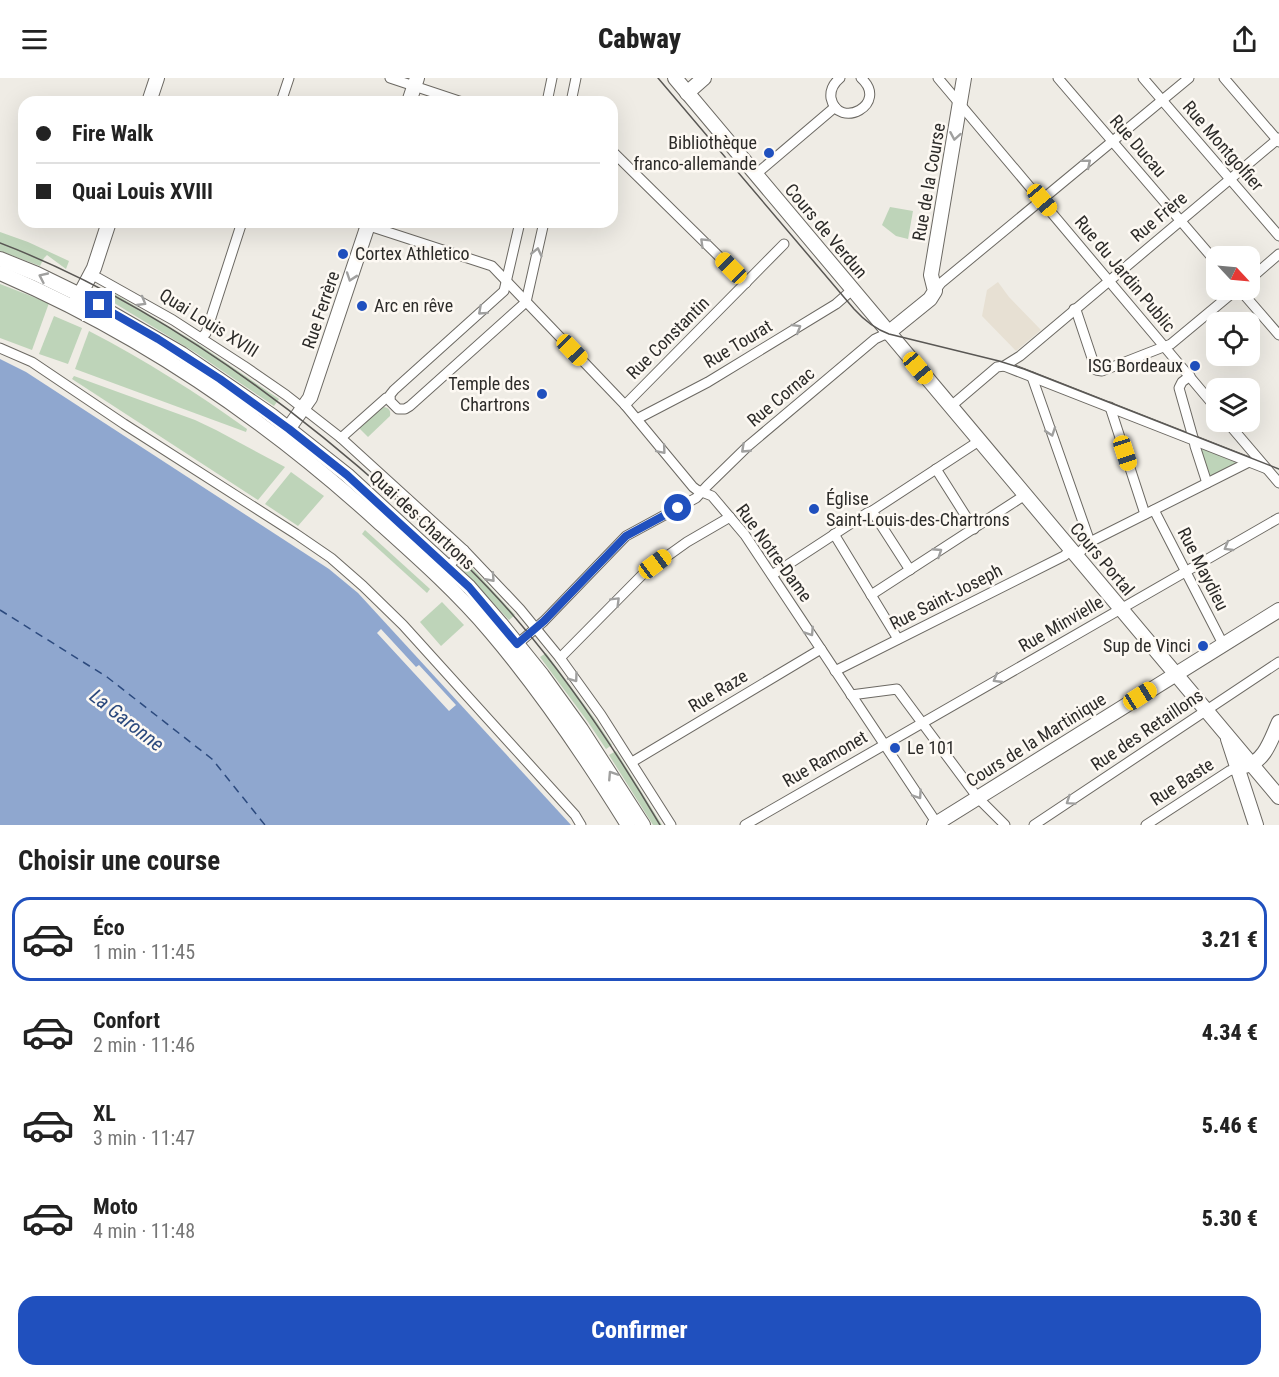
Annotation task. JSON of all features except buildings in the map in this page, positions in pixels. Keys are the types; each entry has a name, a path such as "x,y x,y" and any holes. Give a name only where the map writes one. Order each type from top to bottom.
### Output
{"main road":[{"path":"151,96 157,78"},
{"name":"Cours de Verdun","path":"675,78 950,406"},
{"path":"687,93 704,78"},
{"name":"Rue de la Course","path":"935,291 931,274 964,78"},
{"path":"77,301 91,274 107,228"},
{"name":"Rue Ferrère","path":"285,434 310,398 363,228"},
{"path":"0,259 37,274 213,390 285,434"},
{"path":"0,273 77,301"},
{"path":"888,333 930,298 935,291"},
{"name":"Cours Portal","path":"950,406 1279,797"},
{"name":"Quai des Chartrons","path":"285,434 347,475 443,572 469,587 512,648 628,825"},
{"name":"Cours de la Martinique","path":"936,824 1279,610"},
{"name":"Quai des Chartrons","path":"512,648 581,729 643,825"},
{"path":"1237,768 1252,765 1262,756 1279,722"},
{"name":"Cours Portal","path":"1226,734 1256,825"}],"street":[{"path":"283,96 289,78"},
{"path":"390,78 416,82 448,96"},
{"path":"548,96 552,78"},
{"path":"572,96 576,78"},
{"path":"838,78 831,90 831,96 835,107 846,113 863,109 869,99 870,93 865,79"},
{"name":"Rue du Jardin Public","path":"938,78 1206,396"},
{"name":"Rue Ducau","path":"1058,78 1206,250"},
{"name":"Rue Montgolfier","path":"1143,78 1279,236"},
{"path":"935,291 941,283 1189,78"},
{"path":"1224,78 1278,140"},
{"path":"755,175 835,107"},
{"name":"Rue Frère","path":"950,406 997,368 1020,356 1278,140"},
{"path":"618,157 746,283"},
{"path":"201,338 206,333 240,228"},
{"name":"Rue Notre-Dame","path":"380,228 492,266 625,405 693,487 712,496 745,536 772,575 936,824"},
{"path":"519,228 504,291 394,390 390,401 398,410 410,406 526,302 543,228"},
{"name":"Rue Constantin","path":"625,405 784,244"},
{"path":"1260,270 1279,254"},
{"name":"Quai Louis XVIII","path":"91,274 163,315 244,366 341,438"},
{"name":"Rue Tourat","path":"637,419 708,382 836,304 852,290"},
{"path":"1074,309 1096,370 1102,371 1172,344 1226,300"},
{"path":"1247,300 1279,335"},
{"name":"Rue Cornac","path":"512,648 544,621 626,536 696,498 748,446 875,339 888,333"},
{"path":"0,348 32,362 331,558 403,625 581,825"},
{"path":"1004,366 1267,469"},
{"path":"1032,376 1090,542"},
{"path":"1190,376 1182,382 1179,388 1207,483"},
{"path":"341,438 386,398 390,398"},
{"name":"Rue Maydieu","path":"1110,407 1150,512 1186,571 1223,644"},
{"path":"1236,432 1279,483"},
{"name":"Quai des Chartrons","path":"341,438 464,550 536,628 601,715 671,825"},
{"path":"772,575 979,441"},
{"name":"Rue Saint-Joseph","path":"835,671 1073,553 1090,542 1249,462"},
{"path":"936,470 974,529"},
{"path":"871,595 1025,495"},
{"path":"872,512 910,570"},
{"path":"560,658 645,572 687,542 730,517"},
{"name":"Rue Minvielle","path":"922,722 1279,518"},
{"path":"834,534 898,639"},
{"path":"443,572 464,550"},
{"name":"Rue Raze","path":"632,762 821,649"},
{"name":"Rue des Retaillons","path":"1034,825 1279,662"},
{"path":"851,695 897,689 978,798 1005,825"},
{"name":"Rue Ramonet","path":"745,825 922,722"},
{"name":"Rue Baste","path":"1146,825 1237,768"}],"shaded area":[{"path":"998,282 1009,297 1041,330 1016,351 982,316 987,290"}],"green space":[{"path":"890,207 913,211 908,239 896,236 882,225"},
{"path":"0,232 69,261 66,269 47,255 40,266 0,251"},
{"path":"0,284 49,303 32,350 0,338"},
{"path":"110,291 200,345 279,399 274,406 196,353 106,298"},
{"path":"54,316 82,328 68,364 39,354"},
{"path":"89,331 190,390 247,429 246,432 75,369"},
{"path":"74,376 195,420 285,467 258,500 72,379"},
{"path":"383,407 389,410 390,416 368,437 359,428"},
{"path":"1197,445 1235,460 1235,465 1208,479"},
{"path":"291,472 324,496 298,526 265,504"},
{"path":"365,530 430,589 427,593 362,534"},
{"path":"463,558 515,615 509,620 457,564"},
{"path":"442,602 464,625 441,646 420,622"},
{"path":"546,653 612,745 606,749 540,657"},
{"path":"616,751 662,825 653,825 609,755"}],"water":[{"name":"La Garonne","path":"0,359 26,372 329,569 358,593 571,825 0,825"}],"pier":[{"path":"381,629 456,705 449,711 377,633"}],"ferry route":[{"path":"0,610 107,677 212,759 265,825"}],"tram line":[{"path":"658,78 854,309 874,327 889,334 1024,369 1279,469"},
{"path":"0,243 107,292 208,352 303,421 393,497 473,572 504,604 538,645 594,720 660,825"}],"place":[{"name":"Bibliothèque franco-allemande","path":"769,153"},
{"name":"Cortex Athletico","path":"343,254"},
{"name":"Arc en rêve","path":"362,306"},
{"name":"ISG Bordeaux","path":"1195,366"},
{"name":"Temple des Chartrons","path":"542,394"},
{"name":"Église Saint-Louis-des-Chartrons","path":"814,509"},
{"name":"Sup de Vinci","path":"1203,646"},
{"name":"Le 101","path":"895,748"}],"route":[{"path":"99,305 220,379 347,475 469,587 517,644 544,621 626,536 678,508"}]}
